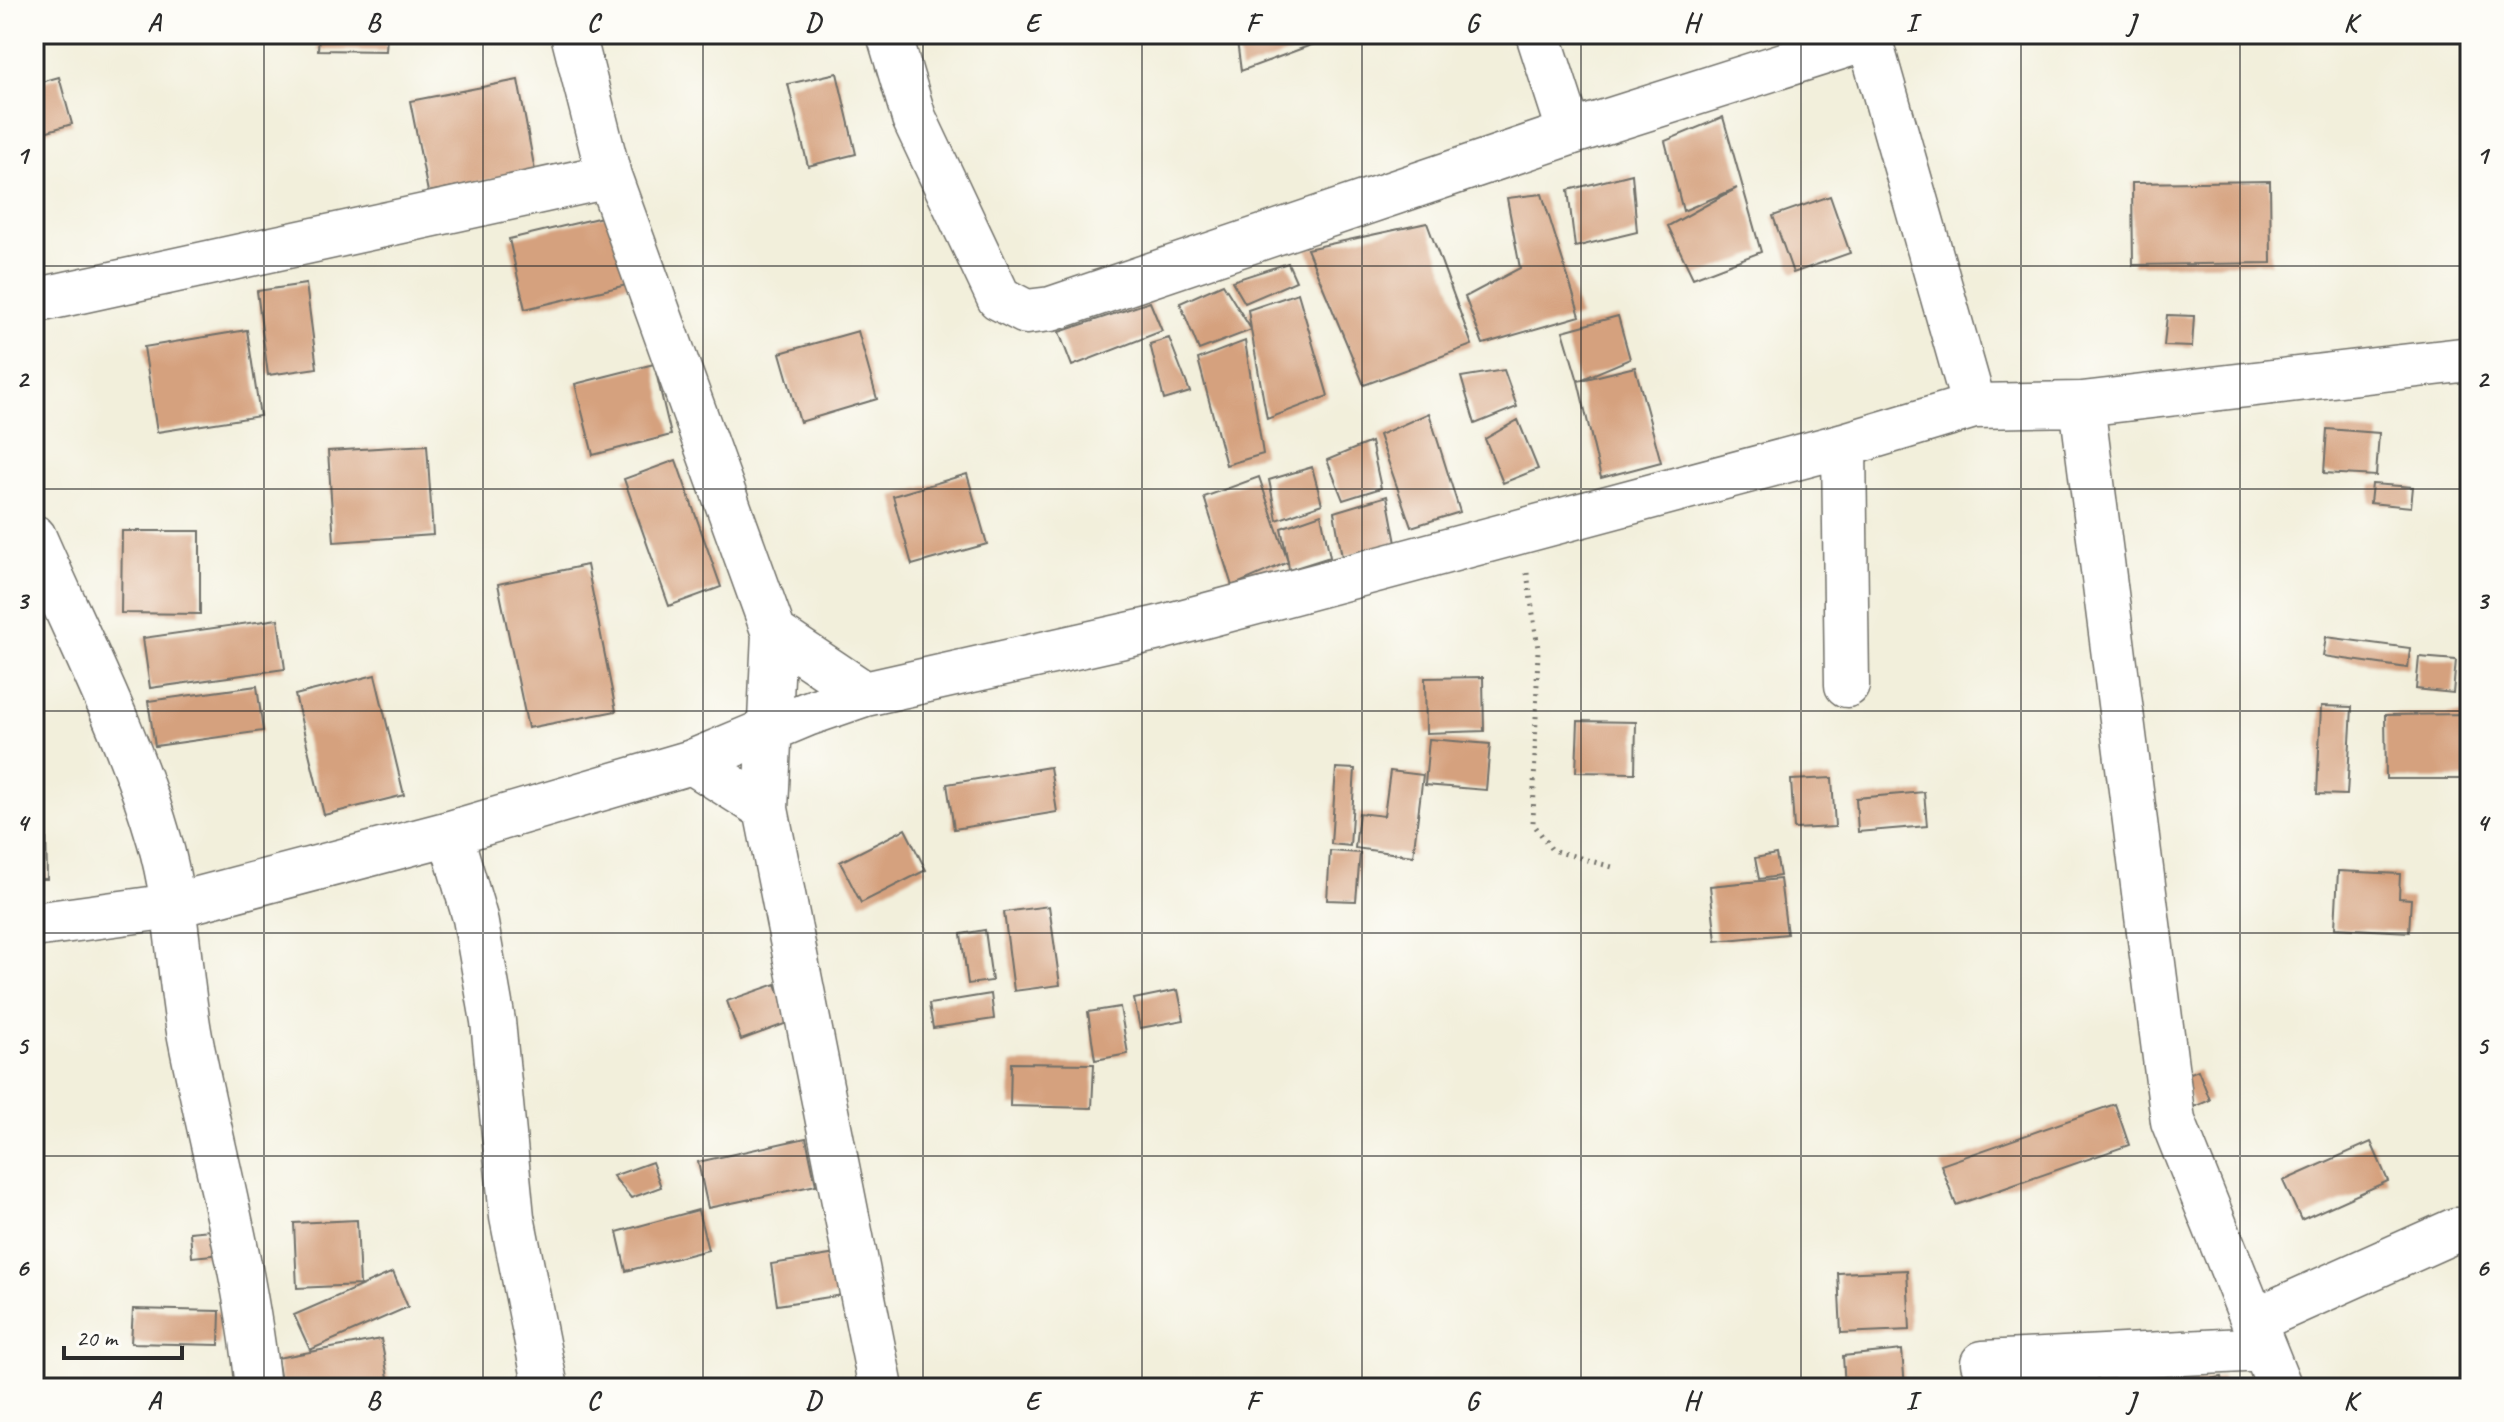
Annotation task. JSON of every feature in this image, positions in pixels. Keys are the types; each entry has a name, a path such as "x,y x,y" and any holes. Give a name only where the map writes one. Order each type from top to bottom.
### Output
{"street":[{"path":"573,34 609,176 774,633 766,809 881,1388"},
{"path":"889,34 914,118 999,298 1026,312 1051,309 1570,133 1868,36 1974,406"},
{"path":"1538,34 1570,133"},
{"path":"34,301 609,176"},
{"path":"34,925 172,906 450,833 692,762 769,729 865,694 1159,628 1844,445 1974,406 2082,404 2470,359"},
{"path":"2082,404 2173,1121 2265,1353"},
{"path":"1844,445 1847,685"},
{"path":"34,537 130,756 160,841 190,1034 236,1245 258,1388"},
{"path":"774,633 865,694"},
{"path":"692,762 766,809"},
{"path":"450,833 475,918 493,1021 512,1217 546,1388"},
{"path":"1983,1363 2265,1353 2456,1230"}],"path":[{"path":"1521,530 1538,648 1533,823 1552,850 1612,867"}],"building":[{"path":"319,34 387,34 386,51 318,50"},
{"path":"1236,34 1330,34 1330,38 1241,71"},
{"path":"837,73 856,154 808,166 788,84"},
{"path":"59,77 72,124 34,135 34,84"},
{"path":"518,80 535,171 428,192 410,101"},
{"path":"1723,117 1761,252 1693,278 1668,226 1737,188 1683,211 1665,141"},
{"path":"1632,174 1637,232 1575,247 1568,190"},
{"path":"2270,181 2271,263 2133,265 2132,183"},
{"path":"1542,194 1580,316 1483,344 1465,297 1520,268 1507,198"},
{"path":"1830,196 1850,253 1793,273 1773,216"},
{"path":"619,213 635,283 525,309 509,239"},
{"path":"1427,223 1472,345 1364,385 1307,249"},
{"path":"1288,263 1296,281 1245,303 1232,281"},
{"path":"306,284 317,368 268,375 257,291"},
{"path":"1223,284 1251,329 1248,310 1298,293 1328,396 1267,419 1251,330 1199,350 1180,303"},
{"path":"1150,302 1162,331 1072,366 1059,332"},
{"path":"2167,315 2194,316 2192,347 2164,346"},
{"path":"1618,316 1630,359 1578,381 1563,331"},
{"path":"247,330 260,416 157,432 144,347"},
{"path":"858,331 877,399 800,422 780,353"},
{"path":"1169,338 1190,392 1164,400 1150,344"},
{"path":"1245,341 1263,454 1226,465 1198,359"},
{"path":"654,364 671,435 593,455 575,384"},
{"path":"1635,367 1661,462 1601,478 1578,381"},
{"path":"1504,370 1517,407 1475,424 1461,377"},
{"path":"1429,413 1460,512 1411,527 1379,435"},
{"path":"1518,420 1538,469 1503,483 1485,439"},
{"path":"2327,429 2379,433 2376,476 2324,473"},
{"path":"1371,442 1381,488 1343,500 1327,460"},
{"path":"427,445 433,535 334,542 328,451"},
{"path":"676,460 721,587 669,606 624,479"},
{"path":"1312,467 1322,504 1277,520 1269,480"},
{"path":"967,474 987,544 912,565 893,496"},
{"path":"1259,477 1288,562 1232,586 1204,497"},
{"path":"2372,484 2413,487 2411,507 2370,503"},
{"path":"1387,496 1396,543 1342,557 1334,512"},
{"path":"1321,514 1330,557 1289,570 1281,528"},
{"path":"122,531 200,531 200,614 121,613"},
{"path":"587,565 616,711 528,728 498,584"},
{"path":"278,619 285,669 150,688 143,638"},
{"path":"2326,637 2410,648 2408,668 2323,656"},
{"path":"2419,657 2456,660 2453,693 2416,689"},
{"path":"375,675 404,795 324,815 295,695"},
{"path":"1483,677 1484,731 1426,733 1425,678"},
{"path":"257,686 263,731 155,746 148,701"},
{"path":"2321,706 2352,707 2347,795 2317,794"},
{"path":"2470,714 2470,779 2386,779 2385,715"},
{"path":"1578,721 1636,722 1635,773 1576,772"},
{"path":"1429,739 1490,744 1486,790 1425,785"},
{"path":"1050,767 1057,812 954,829 947,784"},
{"path":"1336,768 1355,769 1350,846 1331,844"},
{"path":"1390,771 1423,775 1413,856 1355,848 1359,813 1384,816"},
{"path":"1832,778 1835,827 1794,829 1791,780"},
{"path":"1924,792 1927,826 1858,832 1856,798"},
{"path":"34,828 46,828 47,879 34,879"},
{"path":"905,829 926,870 861,903 840,862"},
{"path":"1330,851 1360,853 1356,901 1327,900"},
{"path":"1776,854 1780,876 1759,879 1755,858"},
{"path":"2338,871 2400,874 2399,898 2411,899 2409,932 2335,928"},
{"path":"1780,879 1787,934 1716,941 1710,886"},
{"path":"1049,906 1060,985 1014,991 1004,912"},
{"path":"985,930 992,981 968,984 961,934"},
{"path":"776,984 790,1022 741,1040 727,1001"},
{"path":"1178,990 1184,1020 1140,1028 1134,999"},
{"path":"991,994 994,1019 933,1028 929,1004"},
{"path":"1120,1007 1128,1054 1095,1060 1088,1012"},
{"path":"1011,1063 1094,1064 1092,1108 1010,1106"},
{"path":"2198,1070 2210,1100 2194,1107 2181,1077"},
{"path":"2115,1104 2129,1145 1956,1205 1941,1165"},
{"path":"806,1138 816,1185 708,1208 698,1162"},
{"path":"2371,1142 2388,1181 2301,1220 2283,1181"},
{"path":"652,1162 661,1187 631,1198 613,1176"},
{"path":"698,1210 708,1250 626,1271 617,1232"},
{"path":"357,1220 360,1285 297,1288 294,1223"},
{"path":"221,1229 223,1254 192,1257 190,1232"},
{"path":"837,1254 843,1295 777,1305 771,1264"},
{"path":"1907,1270 1910,1330 1841,1333 1838,1273"},
{"path":"393,1272 408,1307 310,1350 294,1315"},
{"path":"133,1309 220,1311 219,1345 131,1343"},
{"path":"381,1339 390,1388 282,1388 277,1358"},
{"path":"1902,1350 1905,1388 1845,1388 1843,1356"},
{"path":"2222,1377 2224,1388 2180,1388 2179,1384"}]}
